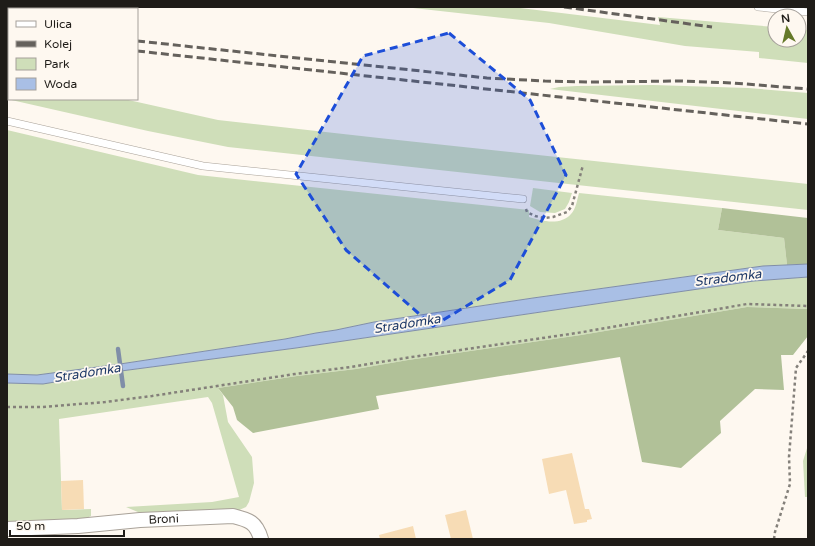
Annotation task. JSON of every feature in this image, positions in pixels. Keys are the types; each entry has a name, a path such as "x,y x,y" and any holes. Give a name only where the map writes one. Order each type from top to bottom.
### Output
{"street":[{"name":"Broni","path":"7,529 78,526 140,520 233,516 247,520 255,525 261,539"}],"lane":[{"path":"758,7 808,12"},
{"path":"7,121 203,166 523,199"}],"path":[{"path":"523,199 527,212 535,216 544,218 553,217 567,212 572,206 583,165"},
{"path":"7,407 43,407 105,402 152,396 577,333 747,304 808,306"},
{"path":"774,539 790,484 789,458 796,368 808,351"}],"highlighted area":[{"path":"449,33 530,100 566,175 510,280 433,326 346,250 296,174 363,56"}],"green space":[{"path":"404,7 512,7 660,25 658,17 767,26 767,48 807,48 808,30 808,63 759,58 759,52 685,46 549,23"},
{"path":"7,76 8,76 8,99"},
{"path":"653,85 748,88 808,93 808,119 550,89 577,86"},
{"path":"11,100 128,100 218,120 808,184 808,210 228,147 148,131"},
{"path":"7,130 198,175 529,210 529,217 551,222 567,218 571,214 574,210 579,193 722,208 718,230 784,238 787,265 763,266 533,298 374,322 285,339 120,364 37,375 7,374"},
{"path":"533,188 572,193 565,209 555,213 540,212 530,206"},
{"path":"722,208 808,218 808,264 787,265 784,238 718,230"},
{"path":"808,277 808,309 747,307 581,335 218,388 223,395 228,422 252,457 254,483 249,502 246,507 237,511 145,515 126,507 212,502 239,497 212,403 208,397 59,419 62,510 91,509 91,516 78,522 7,523 7,383 43,384 121,371 296,348 754,281"},
{"path":"747,307 808,309 808,336 793,355 781,355 784,390 755,389 720,421 721,433 681,468 642,462 620,357 376,396 379,409 253,433 237,420 233,407 218,388 581,335"},
{"path":"808,445 808,497 805,497 803,461"}],"water":[{"path":"808,264 808,277 754,281 296,348 121,371 43,384 7,383 7,374 37,375 120,364 285,339 374,322 533,298 763,266"}],"building":[{"path":"572,453 585,509 589,509 592,519 587,520 587,522 574,524 566,490 549,494 542,459"},
{"path":"83,480 84,509 62,510 61,481"},
{"path":"466,510 473,539 451,539 445,515"},
{"path":"413,526 416,539 380,539 379,535"}],"waterway":[{"name":"Stradomka","path":"118,349 123,386"}],"railway":[{"path":"564,7 712,27"},
{"path":"138,41 487,78 589,82 682,81 733,83 808,89"},
{"path":"138,51 808,124"}]}
